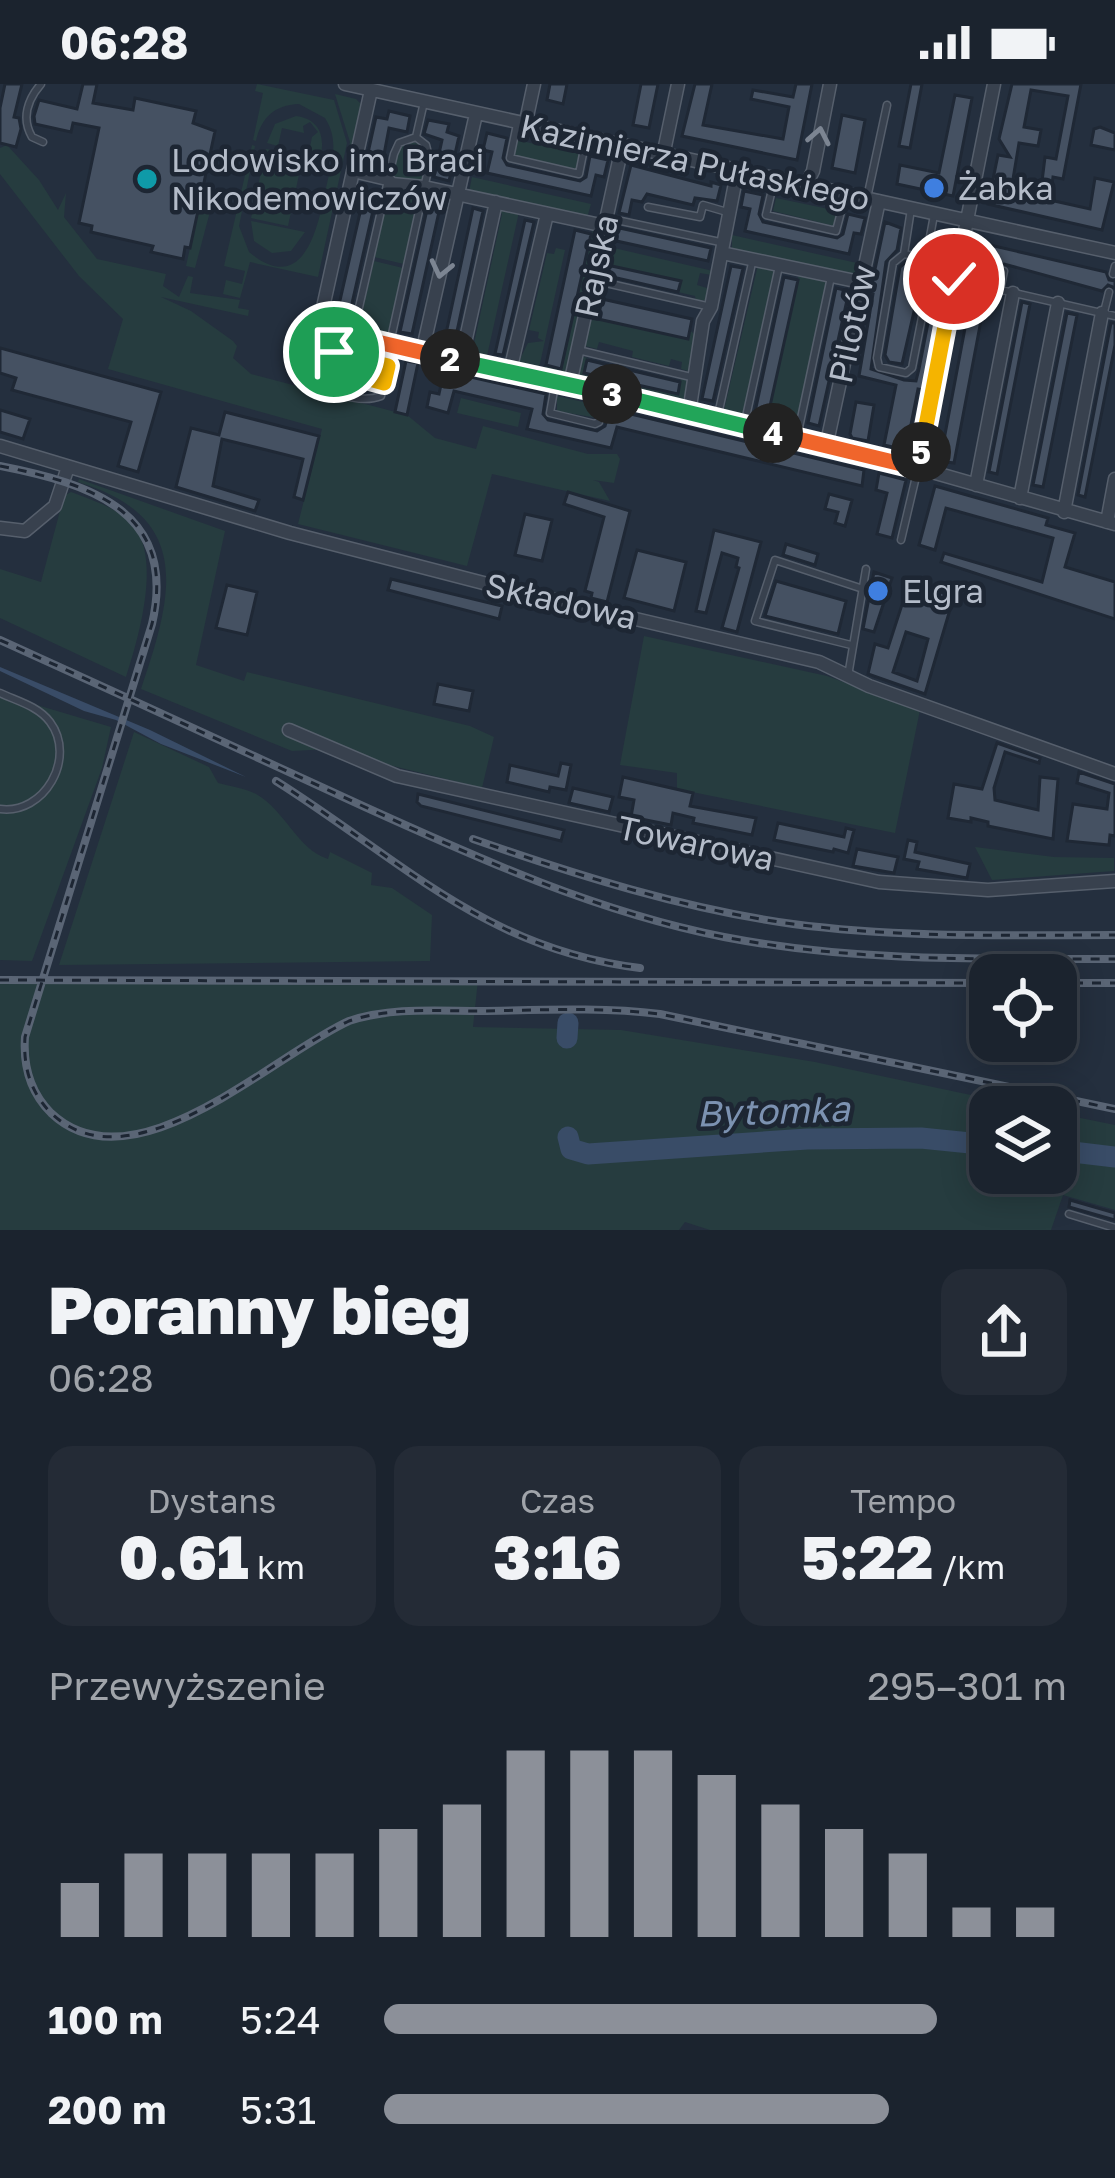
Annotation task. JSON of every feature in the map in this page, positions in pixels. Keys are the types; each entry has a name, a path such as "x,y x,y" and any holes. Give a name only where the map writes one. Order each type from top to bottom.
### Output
{"street":[{"name":"Kazimierza Pułaskiego","path":"345,84 370,91 405,91 424,102 521,125 1115,253"},
{"path":"521,125 534,84"},
{"path":"663,156 678,84"},
{"path":"805,187 813,171 830,84"},
{"path":"918,468 994,84"},
{"path":"370,91 322,329 918,468 1111,523 1115,479"},
{"path":"422,353 476,114"},
{"name":"Rajska","path":"563,383 578,350 622,147"},
{"path":"353,171 405,187 606,222"},
{"path":"689,413 703,321 711,307 737,172"},
{"name":"Pilotów","path":"826,447 873,199"},
{"path":"461,361 496,202"},
{"path":"510,371 547,214"},
{"path":"723,248 779,266 860,282"},
{"path":"976,485 1007,291"},
{"path":"1020,498 1058,303"},
{"path":"1064,512 1107,314"},
{"name":"Składowa","path":"0,446 290,533 819,662 1115,774"},
{"path":"0,528 25,531 50,512 68,467"},
{"name":"Towarowa","path":"289,730 397,776 879,882 1000,890 1115,881"}],"lane":[{"path":"41,84 31,96 26,116 32,137 43,142"},
{"path":"416,137 424,102"},
{"path":"873,199 887,105"},
{"path":"521,125 510,158 579,174 586,139"},
{"path":"352,338 387,179 399,143 416,137"},
{"path":"389,346 430,153 416,137"},
{"path":"774,181 766,215 836,231 846,193"},
{"path":"648,207 700,217 703,205 730,213"},
{"path":"911,209 904,254 893,263 877,358 879,367 906,373 912,368 931,271 926,258 934,213"},
{"path":"606,222 723,248"},
{"path":"904,254 926,258"},
{"path":"717,419 753,259"},
{"path":"744,426 779,266"},
{"path":"1004,272 1007,291"},
{"path":"797,440 831,277"},
{"path":"954,279 1107,314 1108,292"},
{"path":"593,280 711,307"},
{"path":"322,329 304,346 300,376 313,385 369,401 381,396 388,366 334,352"},
{"path":"578,350 696,378"},
{"path":"301,360 384,383"},
{"path":"563,383 549,411 573,418 599,422 606,393"},
{"path":"902,540 918,468"},
{"path":"851,645 755,621 775,560 860,587"},
{"path":"848,676 866,569"},
{"path":"0,693 42,713 54,728 59,746 58,764 44,795 23,808 0,809"},
{"path":"1069,1214 1115,1228"}],"green space":[{"path":"257,84 334,100 347,143 318,277 250,262 240,298 223,294 226,280 242,284 245,271 224,266 252,145 239,226 249,252 282,267 304,254 311,240 333,155 325,118 299,104 270,114 253,140 263,93 255,91"},
{"path":"335,94 362,105 352,153 348,153 350,142"},
{"path":"296,116 310,120 318,129 321,155 309,152 318,132 310,122 303,126 304,133 282,128 278,146 267,143 275,124"},
{"path":"517,140 581,154 577,170 513,156"},
{"path":"413,142 423,146 428,157 422,185 392,177 400,146"},
{"path":"7,145 58,210 66,193 64,217 97,259 166,274 163,286 179,297 188,276 193,277 190,293 240,300 238,308 249,310 248,316 161,297 191,311 233,341 237,346 233,358 251,374 407,415 435,438 476,449 483,426 588,454 617,454 614,483 593,480 610,501 492,474 467,566 298,524 322,429 108,369 123,319 79,276 0,174 0,148"},
{"path":"266,149 303,156 288,226 251,218"},
{"path":"472,177 591,204 587,218 469,192"},
{"path":"390,187 420,193 404,264 374,257"},
{"path":"776,198 838,211 834,226 773,211"},
{"path":"200,203 220,204 219,209 211,208 195,268 186,266"},
{"path":"497,209 519,212 487,356 467,352 473,348 502,214"},
{"path":"251,221 305,232 291,251 272,253 254,241"},
{"path":"593,229 598,230 567,374 544,370 546,365 562,369"},
{"path":"732,235 857,263 855,275 732,249"},
{"path":"556,248 565,250 539,368 518,363 528,343 544,341 538,338 539,332 529,330 547,253 554,254"},
{"path":"614,248 713,271 712,275 700,273 697,285 710,289 706,300 696,301 695,296 678,292 680,281 610,265"},
{"path":"374,261 403,268 388,337 358,331"},
{"path":"758,265 776,271 744,415 724,410"},
{"path":"799,274 825,280 827,286 797,427 768,415"},
{"path":"598,317 687,339 690,330 699,339 692,372 671,359 669,366 599,342 597,349 585,346 591,321"},
{"path":"583,357 588,358 585,373 677,394 681,379 689,381 686,400 577,377"},
{"path":"557,396 601,406 597,418 557,411"},
{"path":"461,398 521,413 518,427 457,413"},
{"path":"79,479 225,531 196,665 244,681 247,672 470,726 494,737 482,788 385,764 349,748 292,751 141,689 161,622 165,563 157,538 141,516"},
{"path":"71,492 124,516 143,544 147,582 126,677 0,618 0,569 41,582 64,496"},
{"path":"644,636 827,676 920,710 895,833 677,789 677,773 620,765"},
{"path":"0,694 111,727 102,768 32,961 0,960"},
{"path":"134,732 209,767 218,783 256,794 317,854 328,859 330,852 372,873 371,885 392,888 432,915 430,961 59,965"},
{"path":"975,847 1054,857 1114,858 1114,871 992,880"},
{"path":"478,980 473,1027 621,1030 815,1062 969,1095 969,1194 1077,1194 1077,1117 1115,1125 1115,1210 1063,1195 1051,1230 710,1230 685,1222 679,1230 0,1230 0,983"}],"water":[{"path":"0,667 150,730 246,777 161,744 116,720 84,711"}],"building":[{"path":"5,84 22,84 14,117 19,118 21,129 16,147 0,143"},
{"name":"Lodowisko im. Braci Nikodemowiczów","path":"83,84 97,84 93,103 133,110 135,98 196,111 193,123 215,131 190,248 185,247 183,259 151,252 153,246 91,232 92,226 79,223 99,128 73,123 71,132 35,124 34,116 39,100 77,109"},
{"path":"550,84 567,84 563,104 547,100"},
{"path":"641,84 658,84 649,128 633,125"},
{"path":"695,84 712,84 703,125 783,139 789,107 751,99 753,90 793,97 796,84 812,84 797,160 682,136"},
{"path":"911,84 922,84 910,148 899,146"},
{"path":"1012,84 1081,84 1063,179 1053,177 1050,200 1090,209 1095,178 1114,182 1102,230 988,204 998,155 1010,157 999,139","holes":["1031,90 1068,96 1056,159 1045,157 1040,198 1011,191 1019,143 1038,146 1041,130 1024,127"]},
{"path":"955,95 972,98 953,196 897,184 900,165 939,173"},
{"path":"389,111 410,116 407,132 389,128 382,165 366,162 376,117 387,119"},
{"path":"842,115 865,120 855,173 832,168"},
{"path":"428,120 449,124 447,132 459,136 449,181 434,177 442,140 424,134"},
{"path":"1094,129 1115,133 1115,150 1091,145"},
{"path":"487,133 507,138 503,158 507,165 580,181 586,177 590,156 608,160 604,177 596,175 591,196 487,173 492,152 483,150"},
{"path":"631,165 721,185 717,201 695,198 693,205 647,194 642,202 632,200 629,215 619,213"},
{"path":"365,191 377,193 348,321 336,318"},
{"path":"744,191 763,195 759,214 763,222 837,238 843,234 848,214 865,218 861,234 854,233 849,254 745,231 750,209 741,207"},
{"path":"428,205 440,207 412,334 400,332"},
{"path":"473,208 483,211 454,345 444,343"},
{"path":"525,220 534,222 503,355 495,354"},
{"path":"885,222 901,228 897,250 886,262 871,369 904,380 916,381 919,369 938,272 934,257 938,236 953,237 923,390 918,389 906,450 884,445 896,385 859,376"},
{"path":"615,227 711,248 708,261 612,240"},
{"path":"575,230 591,234 561,369 546,365"},
{"path":"981,243 1106,272 1115,288 1108,285 1102,291 1004,264 998,265 994,281 975,276"},
{"path":"906,262 921,265 923,272 902,364 889,362 885,355 900,267"},
{"path":"607,265 681,281 678,292 608,276"},
{"path":"731,266 743,268 713,401 702,399"},
{"path":"784,277 798,280 768,415 755,412"},
{"path":"836,288 849,291 819,426 808,423"},
{"path":"972,291 986,294 954,463 940,461"},
{"path":"602,299 692,319 688,339 598,319"},
{"path":"1022,302 1030,304 997,474 989,472"},
{"path":"1067,313 1077,315 1043,487 1033,485"},
{"path":"1111,323 1115,323 1115,345 1085,497 1078,495"},
{"path":"0,348 161,392 138,472 118,466 131,422 12,390 16,378 0,373"},
{"path":"587,360 680,382 678,394 584,373"},
{"path":"406,361 418,363 407,415 395,412"},
{"path":"444,371 546,394 543,414 548,420 597,431 605,426 610,409 864,470 862,486 617,427 611,448 527,429 532,409 454,391 448,413 427,407 430,392 439,394"},
{"path":"856,402 874,405 868,441 850,434"},
{"path":"0,410 30,419 23,439 0,432"},
{"path":"225,412 319,436 303,500 294,497 303,459 222,439 213,486 259,500 255,511 176,487 191,428 219,435"},
{"path":"879,473 906,480 892,538 877,534 887,493 876,490"},
{"path":"935,486 1048,518 1046,525 1075,533 1065,567 1115,582 1115,619 941,562 944,553 1042,582 1053,538 946,508 935,550 919,545"},
{"path":"568,492 630,511 607,602 585,591 604,517 564,504"},
{"path":"829,494 852,500 845,526 835,523 838,512 825,509"},
{"path":"525,514 552,520 542,561 515,555"},
{"path":"714,530 761,542 737,632 722,628 738,558 722,553 706,613 696,611"},
{"path":"786,544 818,554 815,565 783,555"},
{"path":"637,550 686,562 674,611 624,598"},
{"name":"Elgra","path":"874,572 892,578 874,632 863,629"},
{"path":"391,579 502,606 499,619 388,590"},
{"path":"776,581 846,601 838,634 765,616"},
{"path":"909,583 954,596 925,694 868,674 875,644 888,648","holes":["906,632 928,639 917,681 893,672"]},
{"path":"227,585 257,592 247,635 216,628"},
{"path":"438,684 473,691 469,711 434,704"},
{"path":"997,743 1040,758 1039,763 1005,752 995,800 1038,810 1040,777 1058,779 1053,839 971,818 971,822 948,818 954,784 982,789"},
{"path":"561,763 571,765 566,790 550,787 549,792 507,782 510,765 558,776"},
{"path":"1079,772 1115,784 1115,836 1110,835 1109,845 1067,841 1073,804 1107,809 1109,793 1077,783"},
{"path":"623,777 693,793 690,806 756,818 752,835 693,823 694,818 673,813 671,825 631,817 634,800 619,797"},
{"path":"573,788 613,797 609,812 569,803"},
{"path":"418,794 564,830 561,841 421,806"},
{"path":"778,823 844,837 846,828 854,830 848,853 833,852 774,840"},
{"path":"908,840 917,842 915,852 970,864 967,878 917,869 919,862 904,859"},
{"path":"857,849 898,857 894,873 853,866"},
{"path":"1070,1200 1115,1213 1115,1220 1069,1207"}],"waterway":[{"name":"Bytomka","path":"567,1038 568,1023"},
{"name":"Bytomka","path":"568,1137 571,1149 588,1154 807,1139 921,1138 969,1143"},
{"name":"Bytomka","path":"1077,1152 1115,1157"}],"railway":[{"path":"0,466 66,483 120,510 140,530 152,555 157,586 152,624 25,1037 27,1068 38,1096 51,1113 84,1133 121,1136 161,1127 243,1086 349,1021 414,1011 660,1014 1115,1109"},
{"path":"0,640 453,846 631,914 724,937 821,951 1115,959"},
{"path":"276,781 489,921 585,958 640,968"},
{"path":"473,839 631,889 793,924 914,934 1115,935"},
{"path":"0,980 969,983"},
{"path":"1077,983 1115,983"}],"place":[{"name":"Lodowisko im. Braci Nikodemowiczów","path":"147,179"},
{"name":"Żabka","path":"934,188"},
{"name":"Elgra","path":"878,591"}],"route":[{"path":"334,352 388,366 384,383 301,360 304,346 322,329 918,468 954,279"}]}
